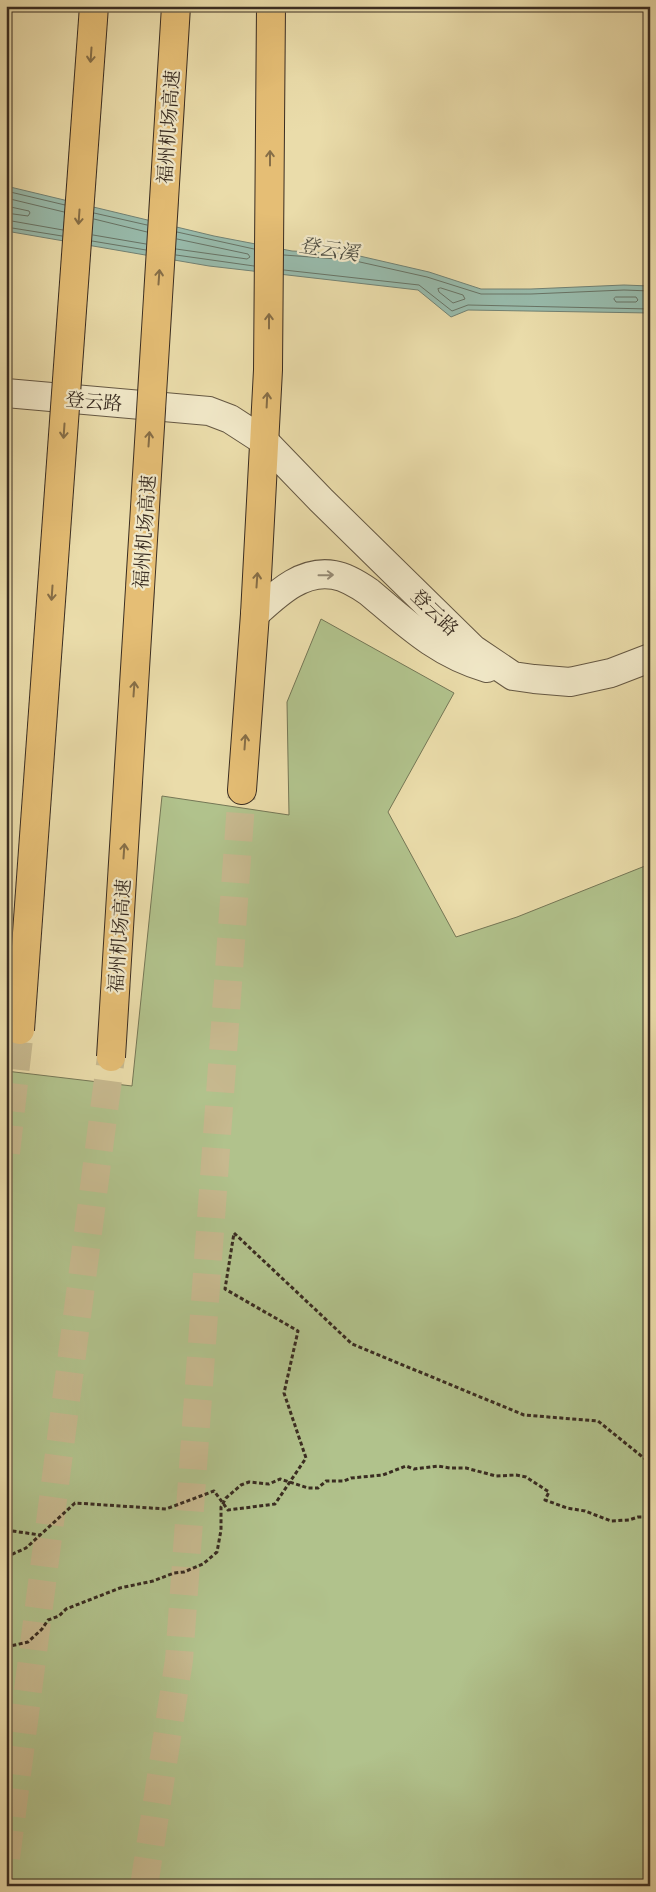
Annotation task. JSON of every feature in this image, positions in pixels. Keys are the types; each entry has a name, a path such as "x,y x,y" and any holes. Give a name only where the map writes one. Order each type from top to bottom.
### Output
{"main road":[{"path":"20,1030 94,6"},
{"name":"福州机场高速","path":"111,1057 176,6"},
{"path":"242,790 255,614 268,370 271,6"}],"street":[{"name":"登云路","path":"6,393 209,411 230,419 264,441 321,500 473,649 513,676 570,682 611,673 650,658"},
{"name":"登云路","path":"264,441 315,511 436,637 471,664"},
{"path":"255,614 296,582 313,576 333,574 357,584 369,592 438,648 471,664 513,676"}],"path":[{"path":"6,1557 26,1548 75,1503 166,1509 214,1491 228,1510 275,1504 306,1458 284,1393 298,1331 225,1289 234,1233 352,1344 524,1415 598,1421 650,1463"},
{"path":"6,1648 28,1642 42,1629 48,1620 59,1616 66,1609 120,1588 153,1581 174,1572 184,1572 203,1564 217,1552 223,1503 241,1485 249,1482 269,1484 280,1480 308,1488 318,1488 326,1481 383,1475 406,1466 414,1469 438,1466 466,1468 496,1476 516,1475 526,1477 549,1492 545,1500 611,1520 629,1520 638,1516 650,1517"},
{"path":"6,1530 40,1535"}],"green space":[{"path":"321,619 454,693 388,812 456,937 517,917 650,864 650,1886 6,1886 6,1071 132,1086 162,796 289,815 287,702"}],"water":[{"path":"6,186 214,236 292,251 351,254 429,272 481,289 650,286 650,313 468,310 451,317 418,290 209,266 6,231"}],"tunnel":[{"path":"144,1886 179,1660 242,790"},
{"path":"6,1153 20,1030"},
{"path":"6,1858 111,1057"}],"water label":[{"name":"登云溪","path":"329,249"}]}
